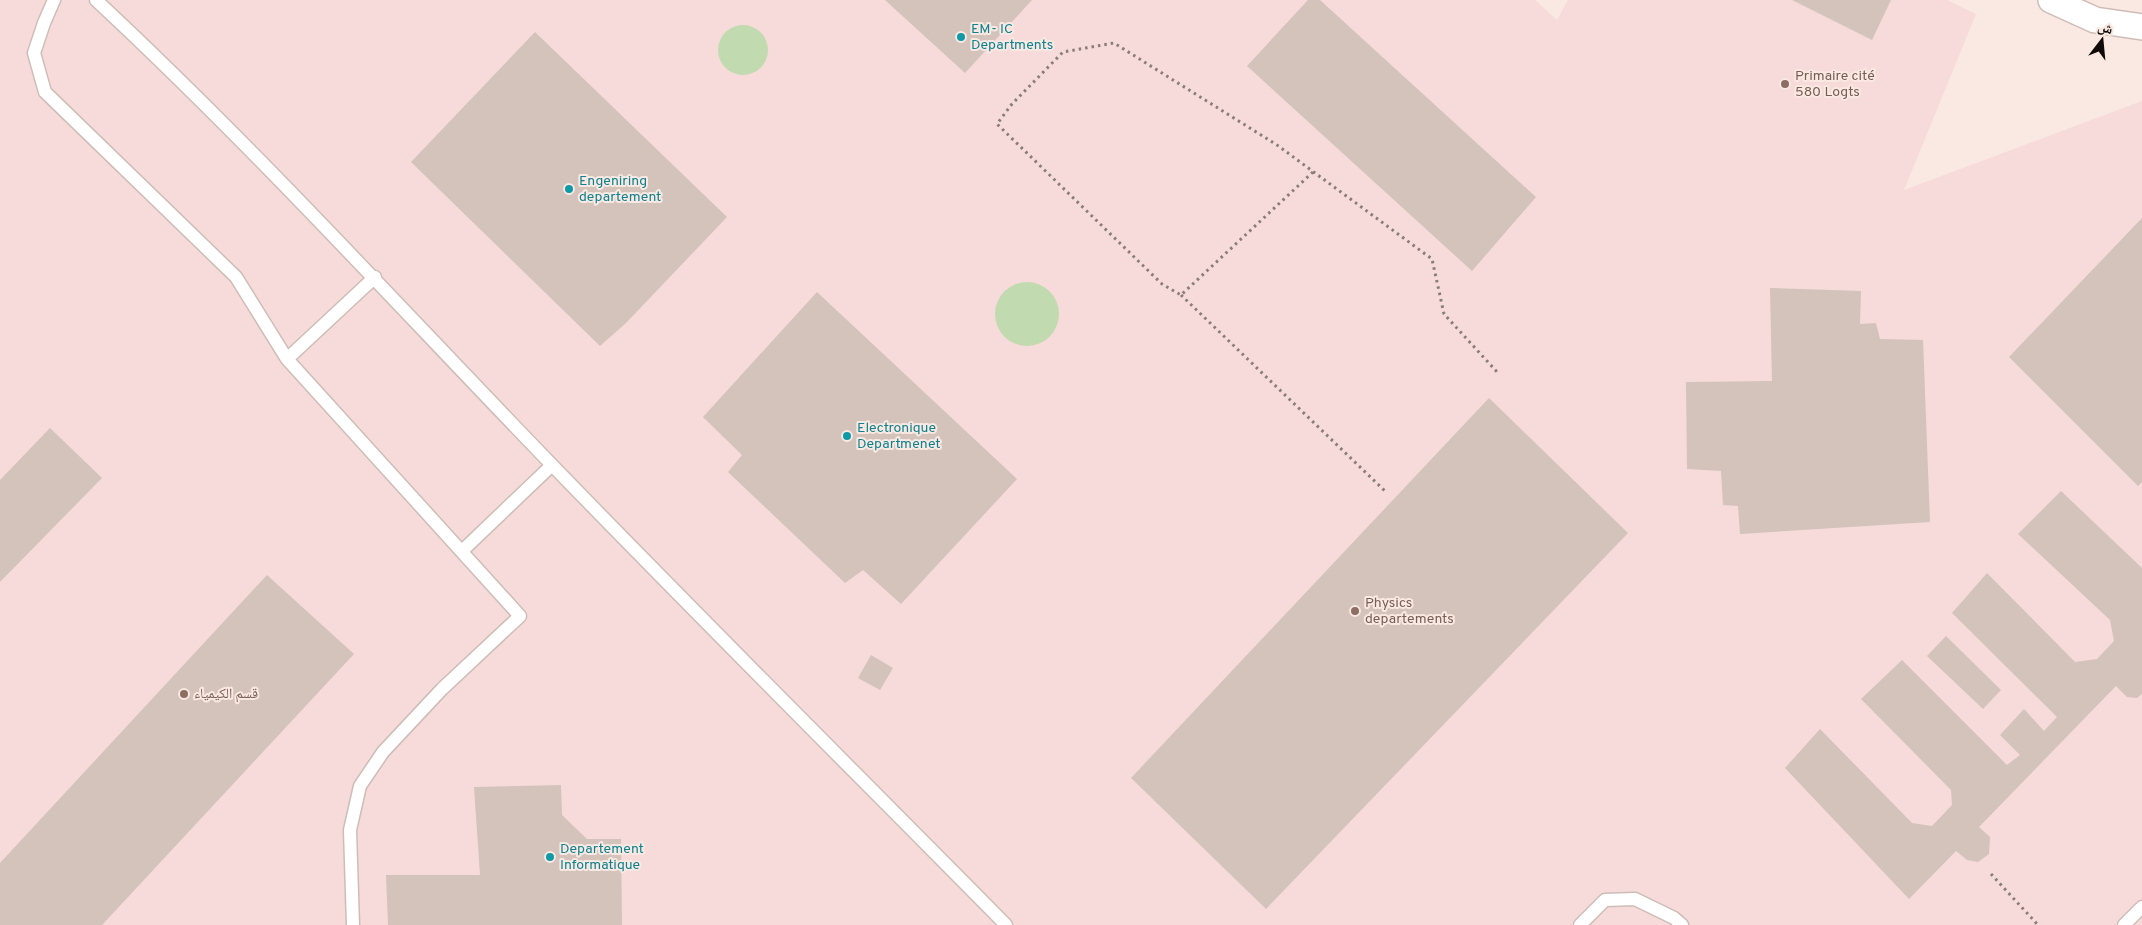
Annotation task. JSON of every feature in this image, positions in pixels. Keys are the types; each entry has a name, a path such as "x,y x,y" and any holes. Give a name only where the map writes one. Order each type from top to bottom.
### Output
{"street":[{"path":"2051,0 2094,20 2142,26"}],"lane":[{"path":"54,0 34,53 45,92 236,277 288,359 520,616 429,703 383,752 360,786 350,830 353,925"},
{"path":"96,0 150,50 374,277 552,465 1006,925"},
{"path":"288,359 374,277"},
{"path":"462,552 552,465"},
{"path":"1580,925 1605,900 1635,899 1674,918 1682,925"},
{"path":"2124,925 2142,907"}],"path":[{"path":"1386,492 1181,295 1162,284 997,124 1012,104 1063,52 1114,43 1277,145 1432,259 1444,314 1498,373"},
{"path":"1181,295 1313,172"},
{"path":"1991,874 2038,925"}],"shaded area":[{"path":"0,0 1535,0 1557,20 1568,0 1947,0 1976,14 1904,190 2142,101 2142,925 0,925"}],"green space":[{"path":"743,25 752,27 763,36 768,50 766,59 757,70 743,75 734,73 723,64 718,50 720,41 729,30"},
{"path":"1027,282 1045,288 1053,296 1059,314 1053,332 1045,340 1027,346 1009,340 1001,332 995,314 1001,296 1009,288"}],"building":[{"name":"EM- IC Departments","path":"885,0 1032,0 965,73"},
{"path":"1308,0 1320,0 1536,197 1472,271 1247,66"},
{"path":"1792,0 1891,0 1872,40"},
{"name":"Engeniring departement","path":"535,32 727,217 626,323 600,346 411,162"},
{"path":"2142,218 2142,482 2138,486 2009,357"},
{"path":"1770,288 1861,291 1860,324 1876,323 1880,339 1923,340 1930,522 1740,534 1738,506 1723,505 1721,471 1687,469 1686,382 1772,381"},
{"name":"Electronique Departmenet","path":"817,292 1017,479 901,604 863,570 845,583 728,472 742,455 703,417"},
{"path":"1489,398 1628,533 1266,909 1131,778"},
{"path":"50,428 102,478 0,582 0,480"},
{"path":"2061,491 2142,568 2142,694 2137,698 2127,697 2116,686 1979,827 1990,837 1989,854 1978,862 1967,860 1956,851 1909,899 1785,768 1820,729 1912,823 1932,826 1952,805 1951,790 1861,699 1902,660 2007,765 2020,755 2000,735 2024,709 2044,731 2057,717 1952,613 1987,573 2075,662 2097,659 2114,641 2110,620 2018,534"},
{"path":"267,575 354,654 102,925 0,925 0,863"},
{"path":"1946,636 2001,690 1983,709 1927,656"},
{"path":"871,655 893,668 880,690 858,678"},
{"name":"Departement Informatique","path":"561,785 562,815 587,839 621,839 622,925 388,925 386,875 480,875 474,787"}],"place":[{"name":"EM- IC Departments","path":"961,37"},
{"name":"Primaire cité 580 Logts","path":"1785,84"},
{"name":"Engeniring departement","path":"569,189"},
{"name":"Electronique Departmenet","path":"847,436"},
{"name":"Physics departements","path":"1355,611"},
{"name":"قسم الكيمياء","path":"184,694"},
{"name":"Departement Informatique","path":"550,857"}]}
